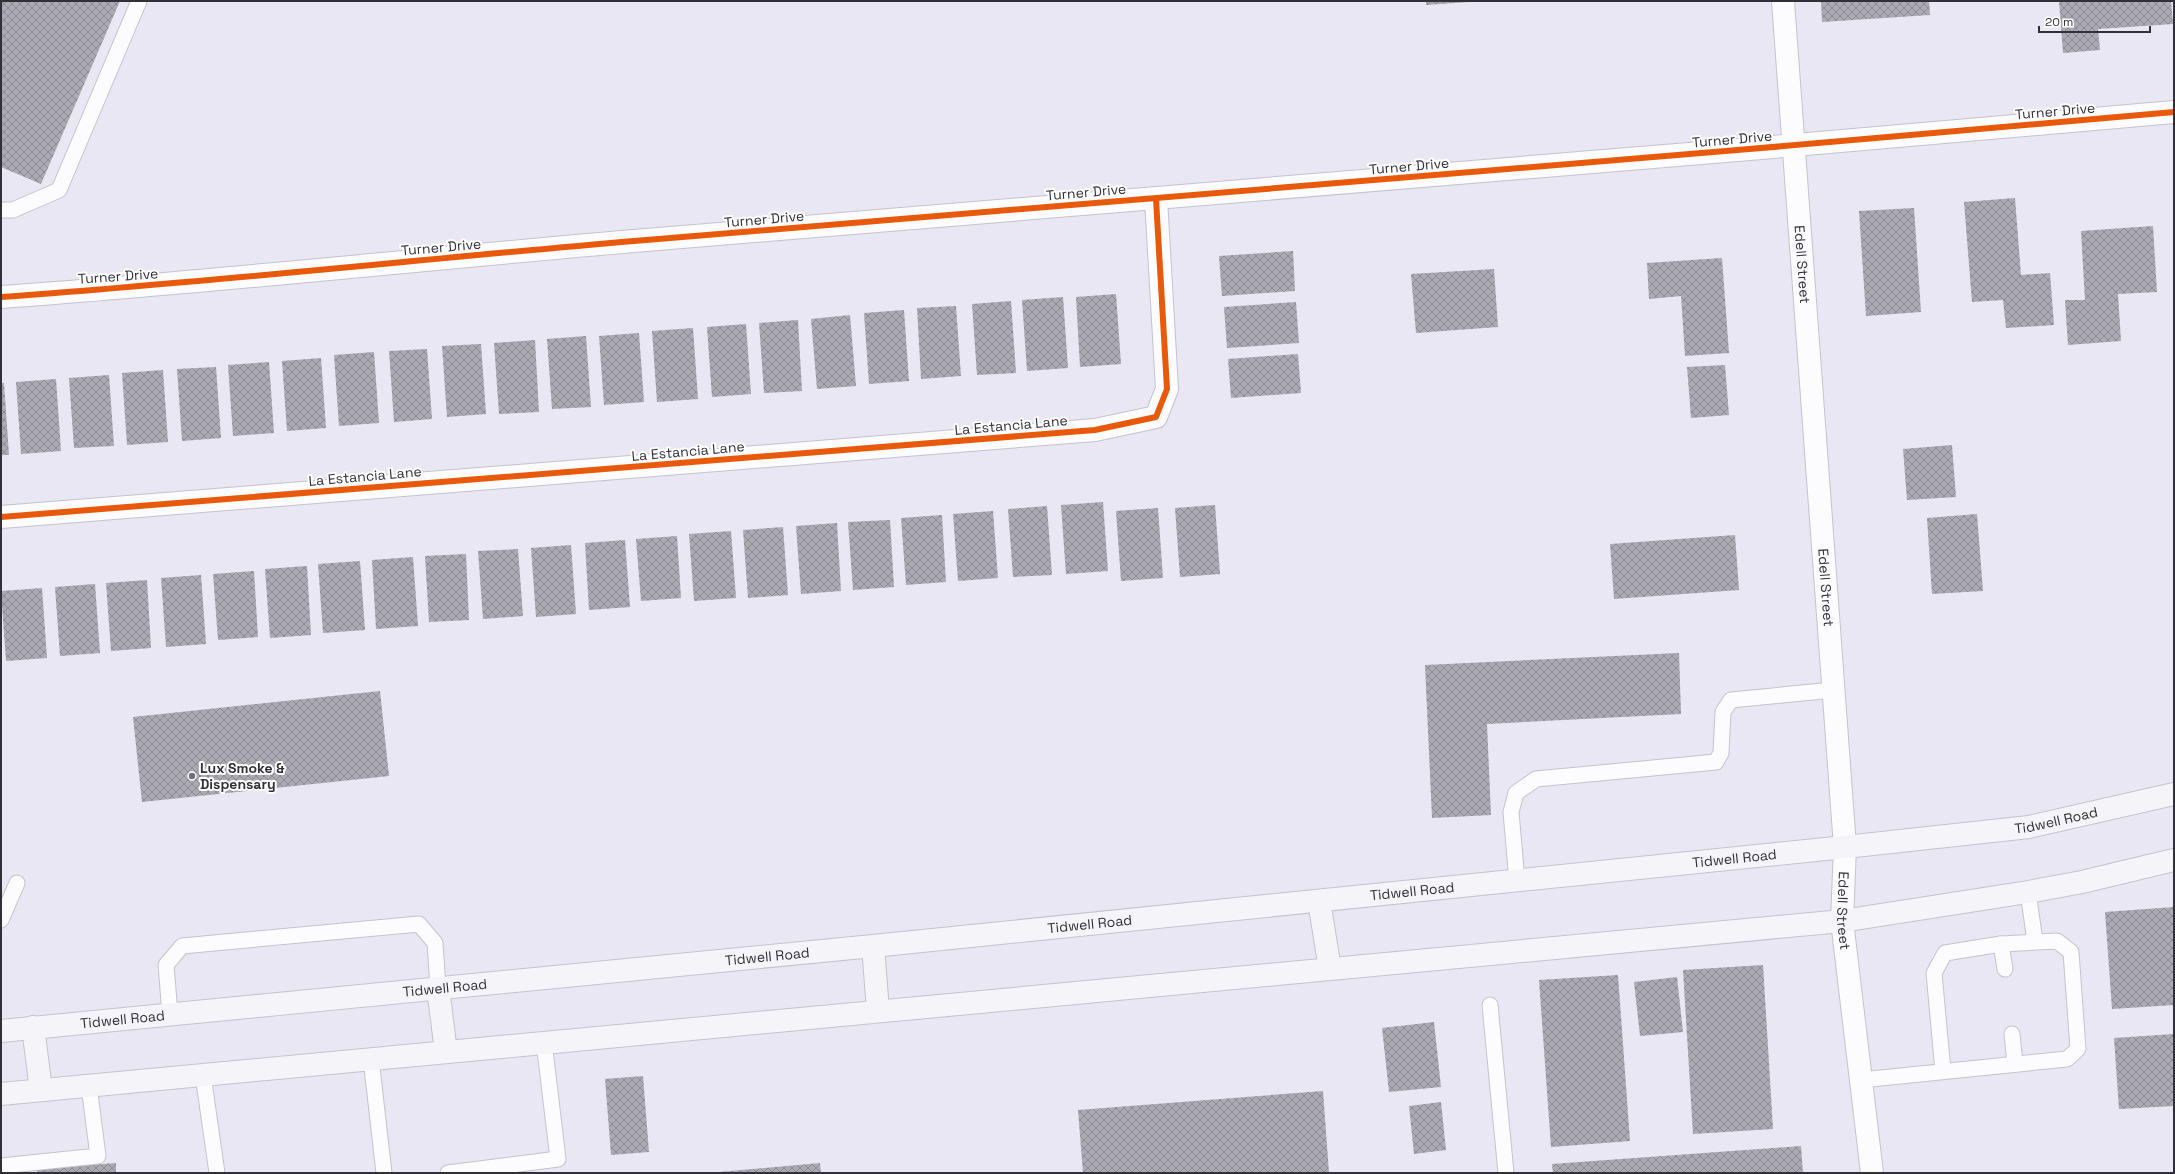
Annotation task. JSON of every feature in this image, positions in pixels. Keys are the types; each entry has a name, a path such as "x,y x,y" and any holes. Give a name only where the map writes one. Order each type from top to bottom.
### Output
{"main road":[{"name":"Tidwell Road","path":"1,1031 873,946 1517,881 2029,827 2174,794"},
{"path":"1,1094 1842,921 2028,892 2082,882 2174,860"},
{"path":"1319,901 1330,969"},
{"path":"873,946 878,1011"},
{"path":"438,988 446,1052"},
{"path":"33,1027 42,1090"}],"street":[{"name":"Edell Street","path":"1783,1 1845,847 1842,921 1872,1173"},
{"name":"Turner Drive","path":"1,297 136,287 634,241 1794,146 2174,112"},
{"name":"La Estancia Lane","path":"1,517 1095,430 1156,417 1167,389 1156,199"}],"lane":[{"path":"1,210 13,210 59,190 139,1"},
{"path":"1517,881 1511,812 1516,793 1536,778 1716,762 1721,753 1723,712 1731,700 1833,690"},
{"path":"1,920 17,883"},
{"path":"2028,892 2035,941"},
{"path":"170,1014 166,965 182,946 419,924 434,944 438,988"},
{"path":"1861,1080 2067,1059 2078,1049 2071,952 2057,941 2035,941 2002,944 1945,953 1934,973 1943,1071"},
{"path":"2002,944 2005,969"},
{"path":"1490,1005 1506,1173"},
{"path":"2012,1034 2015,1064"},
{"path":"448,1173 558,1159 544,1042"},
{"path":"371,1059 384,1173"},
{"path":"203,1075 217,1173"},
{"path":"1,1166 98,1156 89,1086"}],"building":[{"path":"1,1 120,1 41,184 1,167"},
{"path":"1426,1 1469,1 1469,2 1426,5"},
{"path":"1821,1 1929,1 1930,15 1822,22"},
{"path":"2059,1 2171,1 2173,24 2098,29 2100,50 2063,53"},
{"path":"2015,198 2021,275 2050,273 2054,325 2006,328 2003,300 1972,302 1964,202"},
{"path":"1914,208 1921,312 1866,316 1859,211"},
{"path":"2153,226 2157,292 2118,294 2121,341 2068,345 2065,300 2085,300 2081,231"},
{"path":"1293,251 1295,291 1222,296 1219,256"},
{"path":"1722,258 1729,353 1685,356 1681,296 1649,299 1647,263"},
{"path":"1494,269 1498,327 1416,333 1411,274"},
{"path":"1116,294 1121,364 1080,367 1076,297"},
{"path":"1063,297 1068,368 1027,371 1022,300"},
{"path":"1011,301 1016,373 977,375 972,304"},
{"path":"1296,302 1299,343 1227,348 1224,307"},
{"path":"956,306 961,376 921,379 917,308"},
{"path":"904,310 909,381 869,384 864,313"},
{"path":"850,315 856,386 817,389 811,319"},
{"path":"798,320 802,391 764,393 759,323"},
{"path":"746,324 751,394 712,397 707,327"},
{"path":"693,328 698,399 657,402 652,331"},
{"path":"639,333 644,402 604,405 599,336"},
{"path":"586,336 591,407 552,409 547,339"},
{"path":"535,340 539,412 499,414 494,343"},
{"path":"481,344 486,414 447,417 442,346"},
{"path":"427,349 432,419 394,422 389,351"},
{"path":"374,352 379,423 339,426 334,355"},
{"path":"1298,354 1301,393 1231,398 1228,359"},
{"path":"321,358 326,428 287,431 282,361"},
{"path":"269,362 274,433 233,436 228,365"},
{"path":"1725,365 1729,415 1691,418 1687,367"},
{"path":"216,367 221,438 182,441 177,369"},
{"path":"163,370 168,442 127,445 122,373"},
{"path":"109,375 114,446 74,448 69,378"},
{"path":"56,379 61,451 21,454 16,382"},
{"path":"1,383 4,383 9,455 1,455"},
{"path":"1952,445 1956,497 1907,500 1903,449"},
{"path":"1103,502 1108,571 1066,574 1061,505"},
{"path":"1215,505 1220,574 1180,577 1175,508"},
{"path":"1047,506 1052,575 1013,577 1008,509"},
{"path":"1158,508 1163,578 1121,581 1116,511"},
{"path":"993,511 998,578 958,581 953,514"},
{"path":"1977,514 1983,591 1932,594 1927,518"},
{"path":"942,515 946,582 906,585 901,518"},
{"path":"890,520 894,587 853,590 848,522"},
{"path":"837,523 841,591 801,594 796,526"},
{"path":"783,527 788,595 748,598 743,530"},
{"path":"731,531 736,598 694,601 689,534"},
{"path":"1735,535 1739,590 1614,599 1610,544"},
{"path":"677,536 681,598 641,601 636,539"},
{"path":"625,540 630,607 589,610 585,543"},
{"path":"571,545 576,614 536,617 531,548"},
{"path":"518,549 523,616 483,619 478,551"},
{"path":"466,554 469,620 429,622 425,556"},
{"path":"413,557 418,626 376,629 372,560"},
{"path":"360,561 365,630 323,633 318,564"},
{"path":"307,566 311,635 270,638 265,569"},
{"path":"254,571 258,637 218,640 213,574"},
{"path":"201,575 206,644 166,647 161,578"},
{"path":"147,580 151,648 111,651 106,583"},
{"path":"95,584 100,653 60,656 55,587"},
{"path":"42,588 47,658 6,661 1,591"},
{"path":"1679,653 1681,714 1487,724 1491,815 1432,818 1425,665"},
{"path":"380,691 389,776 142,802 133,717"},
{"path":"2174,907 2174,1005 2112,1009 2105,912"},
{"path":"1763,965 1773,1129 1693,1134 1683,970"},
{"path":"1618,975 1630,1141 1551,1147 1539,980"},
{"path":"1677,977 1683,1032 1640,1036 1634,982"},
{"path":"1434,1022 1441,1087 1389,1092 1382,1028"},
{"path":"2174,1034 2174,1106 2119,1109 2114,1038"},
{"path":"643,1076 649,1152 611,1155 605,1079"},
{"path":"1323,1091 1329,1173 1083,1173 1078,1110"},
{"path":"1441,1102 1446,1150 1414,1154 1409,1106"},
{"path":"1801,1146 1803,1173 1553,1173 1552,1164"},
{"path":"116,1163 116,1173 37,1173 37,1169"},
{"path":"820,1163 821,1173 719,1173 719,1172"}],"cycle path":[{"path":"1,297 634,241 1597,162 2174,112"},
{"path":"1,517 1095,430 1156,417 1167,389 1156,199"}],"place":[{"name":"Lux Smoke & Dispensary","path":"192,776"}]}
